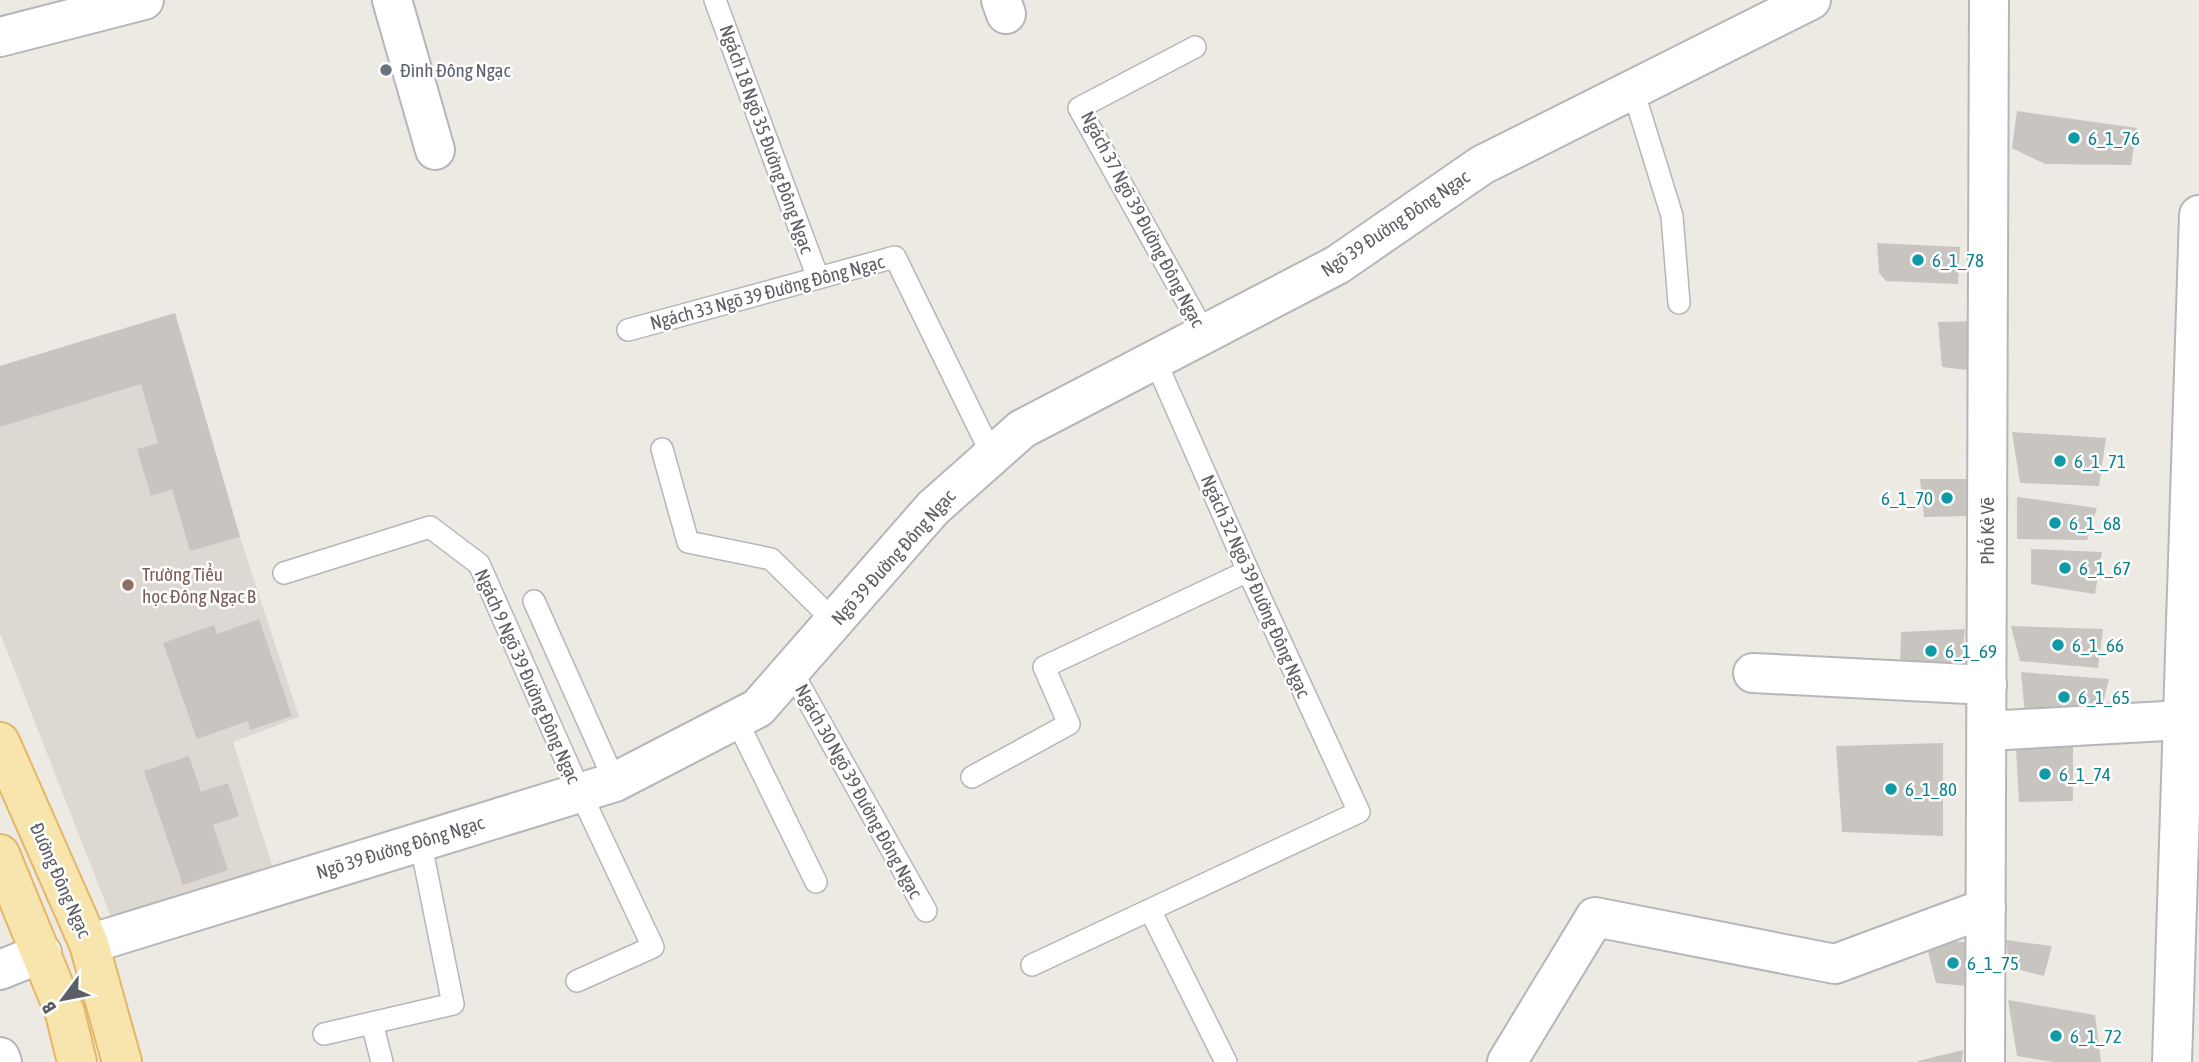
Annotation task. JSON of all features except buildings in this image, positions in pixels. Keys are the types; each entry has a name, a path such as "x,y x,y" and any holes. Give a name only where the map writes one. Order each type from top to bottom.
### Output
{"main road":[{"name":"Đường Đông Ngạc","path":"0,742 89,944 122,1062"},
{"path":"0,854 65,1013 77,1062"}],"street":[{"path":"0,37 33,14 144,0"},
{"path":"391,0 435,150"},
{"name":"Ngõ 39 Đường Đông Ngạc","path":"89,944 598,787 758,708 933,508 1022,429 1337,265 1482,165 1811,0"},
{"name":"Phố Kẻ Vẽ","path":"1985,1062 1989,0"},
{"path":"2172,1062 2191,721 2199,215"},
{"path":"1753,673 1987,685"},
{"path":"1987,730 2191,721"},
{"path":"1507,1062 1595,917 1835,964 1986,908"},
{"path":"0,970 41,953"}],"lane":[{"name":"Ngách 18 Ngõ 35 Đường Đông Ngạc","path":"715,0 818,278"},
{"name":"Ngách 37 Ngõ 39 Đường Đông Ngạc","path":"1195,47 1079,108 1205,334"},
{"path":"1633,90 1672,216 1679,303"},
{"name":"Ngách 33 Ngõ 39 Đường Đông Ngạc","path":"628,330 895,257 992,456"},
{"name":"Ngách 32 Ngõ 39 Đường Đông Ngạc","path":"1150,909 1359,811 1154,360"},
{"path":"662,449 688,542 771,559 834,621"},
{"name":"Ngách 9 Ngõ 39 Đường Đông Ngạc","path":"284,573 430,527 479,564 598,787"},
{"path":"972,777 1069,724 1044,667 1248,571"},
{"path":"534,601 653,947 577,981"},
{"name":"Ngách 30 Ngõ 39 Đường Đông Ngạc","path":"791,670 926,911"},
{"path":"736,719 816,882"},
{"path":"324,1034 453,1004 420,841"},
{"path":"1032,965 1150,909 1226,1062"},
{"path":"372,1023 382,1062"}],"shaded area":[{"name":"Trường Tiểu học Đông Ngạc B","path":"175,313 240,537 299,717 233,742 273,868 111,917 0,633 0,366"}],"place":[{"name":"Đình Đông Ngạc","path":"386,70"},
{"name":"6_1_76","path":"2074,138"},
{"name":"6_1_78","path":"1918,260"},
{"name":"6_1_71","path":"2060,461"},
{"name":"6_1_70","path":"1947,498"},
{"name":"6_1_68","path":"2055,523"},
{"name":"6_1_67","path":"2065,568"},
{"name":"Trường Tiểu học Đông Ngạc B","path":"128,585"},
{"name":"6_1_66","path":"2058,645"},
{"name":"6_1_69","path":"1931,651"},
{"name":"6_1_65","path":"2064,697"},
{"name":"6_1_74","path":"2045,774"},
{"name":"6_1_80","path":"1891,789"},
{"name":"6_1_75","path":"1953,963"},
{"name":"6_1_72","path":"2056,1036"}]}
